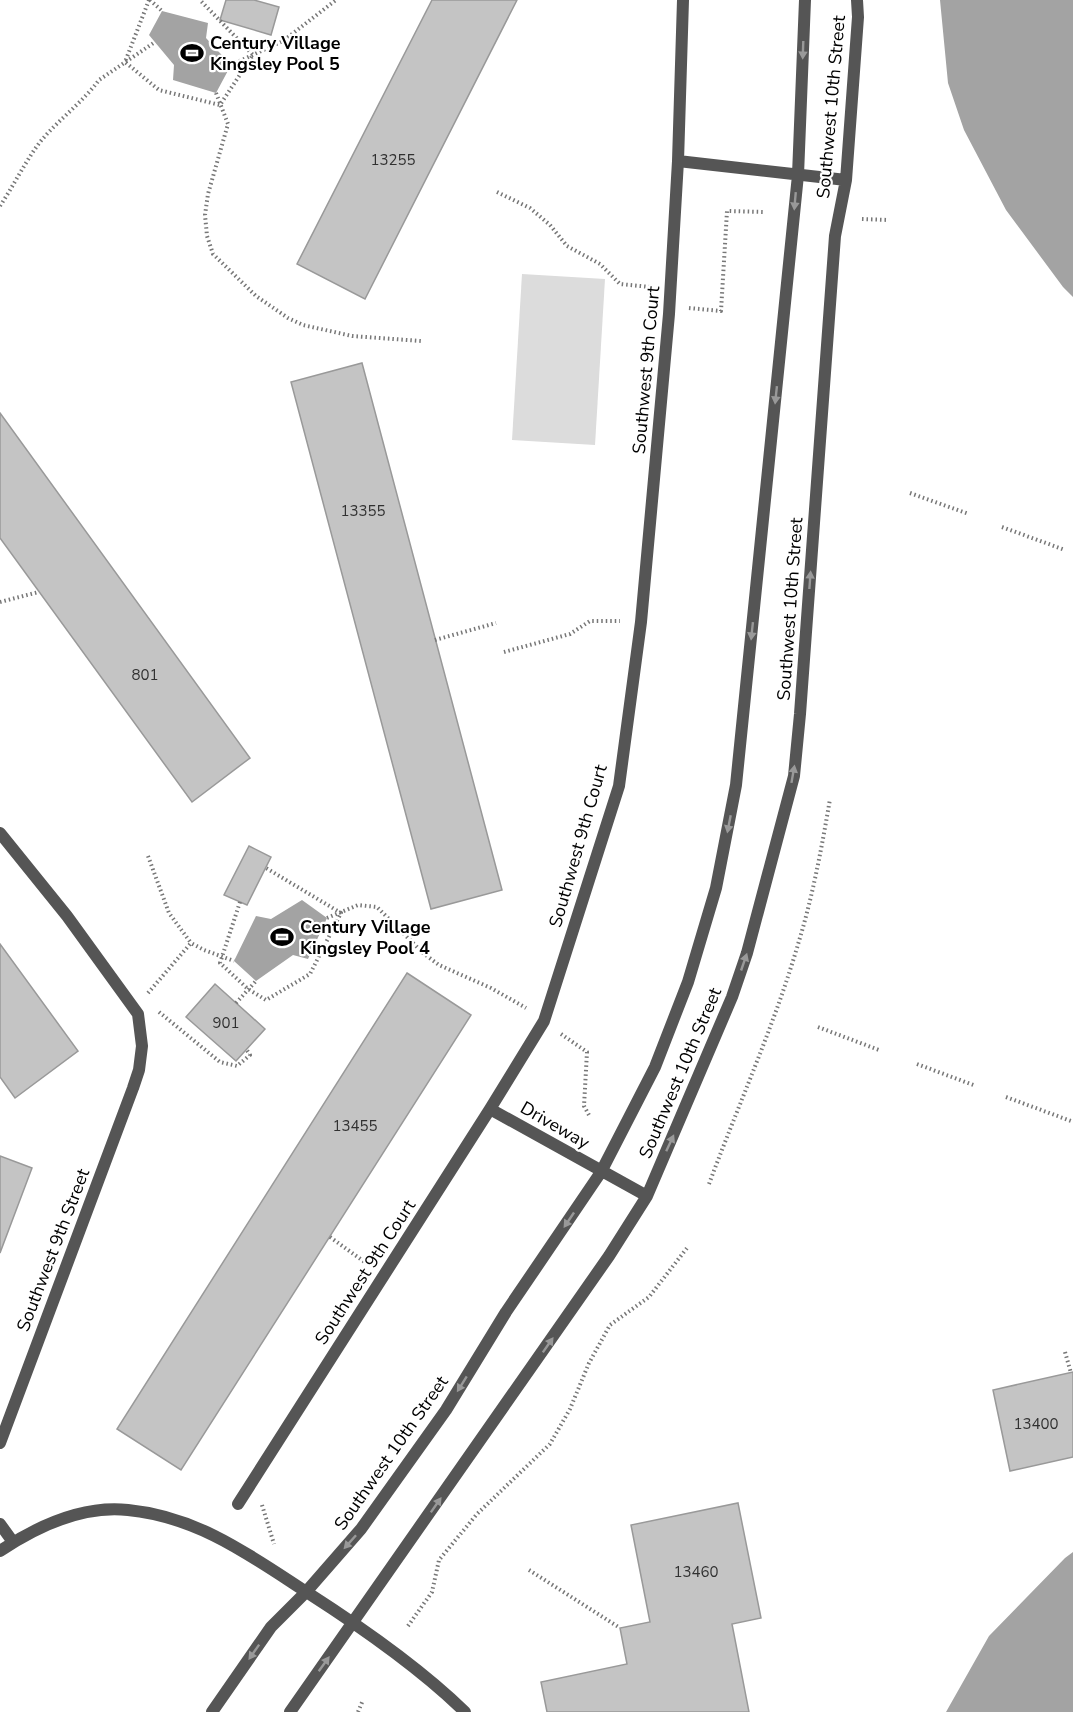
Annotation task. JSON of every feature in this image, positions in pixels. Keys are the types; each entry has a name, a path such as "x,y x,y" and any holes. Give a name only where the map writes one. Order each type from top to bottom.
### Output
{"street":[{"name":"Southwest 9th Court","path":"238,1504 544,1021 619,786 640,622 670,307 678,161 682,0"},
{"name":"Southwest 10th Street","path":"212,1712 271,1627 306,1592 362,1529 446,1410 506,1312 602,1172 655,1067 688,982 716,888 736,785 798,175 805,0"},
{"name":"Southwest 10th Street","path":"290,1712 609,1256 647,1197 732,997 747,953 794,776 835,236 846,180 858,17 857,0"},
{"path":"678,161 846,180"},
{"path":"0,833 67,916 138,1014"},
{"name":"Southwest 9th Street","path":"0,1443 139,1070 142,1046 138,1014"},
{"name":"Driveway","path":"490,1109 602,1172"},
{"path":"602,1172 647,1197"},
{"path":"0,1551 13,1542 64,1518 97,1511 126,1509 176,1520 220,1537 250,1553 354,1623 448,1696 465,1712"},
{"path":"0,1524 13,1542"}],"path":[{"path":"125,62 150,0 162,11"},
{"path":"200,0 253,55"},
{"path":"231,65 283,41 336,0"},
{"path":"0,206 27,161 61,118 99,80 154,42"},
{"path":"220,105 253,55"},
{"path":"125,62 159,90 220,105"},
{"path":"216,93 228,124 208,194 205,215 207,236 213,254 256,296 288,318 303,325 352,336 421,341"},
{"path":"497,192 536,212 567,246 600,264 621,284 671,288"},
{"path":"670,307 721,311 727,211 765,212"},
{"path":"862,219 889,220"},
{"path":"910,493 969,514"},
{"path":"1002,527 1065,550"},
{"path":"0,602 39,592"},
{"path":"504,652 570,634 590,621 640,622"},
{"path":"435,640 496,623"},
{"path":"710,1184 752,1077 799,941 830,799"},
{"path":"148,856 169,913 191,943 234,961"},
{"path":"266,868 340,913"},
{"path":"240,902 220,963 248,989 266,1000 310,974 340,913"},
{"path":"327,918 358,905 377,907 423,953 440,965 491,988 532,1011"},
{"path":"191,943 146,998 150,1004 220,1062 237,1066 250,1055 246,1049"},
{"path":"236,1003 256,981"},
{"path":"138,1014 150,1004"},
{"path":"818,1028 879,1050"},
{"path":"561,1034 587,1052 584,1106 590,1117"},
{"path":"917,1064 976,1086"},
{"path":"1006,1097 1071,1121"},
{"path":"330,1237 383,1276"},
{"path":"408,1626 432,1592 439,1560 477,1514 550,1444 570,1409 589,1363 610,1325 649,1297 687,1248"},
{"path":"1065,1352 1071,1373"},
{"path":"247,1491 261,1502 274,1545"},
{"path":"529,1570 620,1628"},
{"path":"358,1712 363,1700"}],"shaded area":[{"path":"940,0 1073,0 1073,297 1063,287 1006,210 964,130 948,83"},
{"name":"Century Village Kingsley Pool 5","path":"162,11 208,23 206,38 231,65 216,93 173,80 174,65 149,35"},
{"path":"522,274 605,279 595,445 512,440"},
{"name":"Century Village Kingsley Pool 4","path":"302,900 327,918 308,959 293,955 256,981 234,961 256,916 271,919"},
{"path":"1073,1552 1073,1712 946,1712 989,1636"}],"building":[{"path":"226,0 254,0 279,7 271,35 220,20"},
{"path":"432,0 517,0 365,299 297,264"},
{"path":"362,363 502,890 431,909 291,382"},
{"path":"0,413 250,758 192,802 0,538"},
{"path":"249,846 271,857 247,905 224,895"},
{"path":"0,944 78,1051 15,1098 0,1077"},
{"path":"407,973 471,1015 181,1470 117,1429"},
{"path":"215,984 265,1029 236,1061 186,1017"},
{"path":"0,1156 32,1168 0,1253"},
{"path":"1073,1372 1073,1457 1010,1471 993,1390"},
{"path":"738,1503 761,1618 732,1624 749,1712 547,1712 541,1682 627,1664 620,1628 650,1622 631,1525"}],"place":[{"name":"Century Village Kingsley Pool 5","path":"192,53"},
{"name":"Century Village Kingsley Pool 4","path":"282,937"}]}
